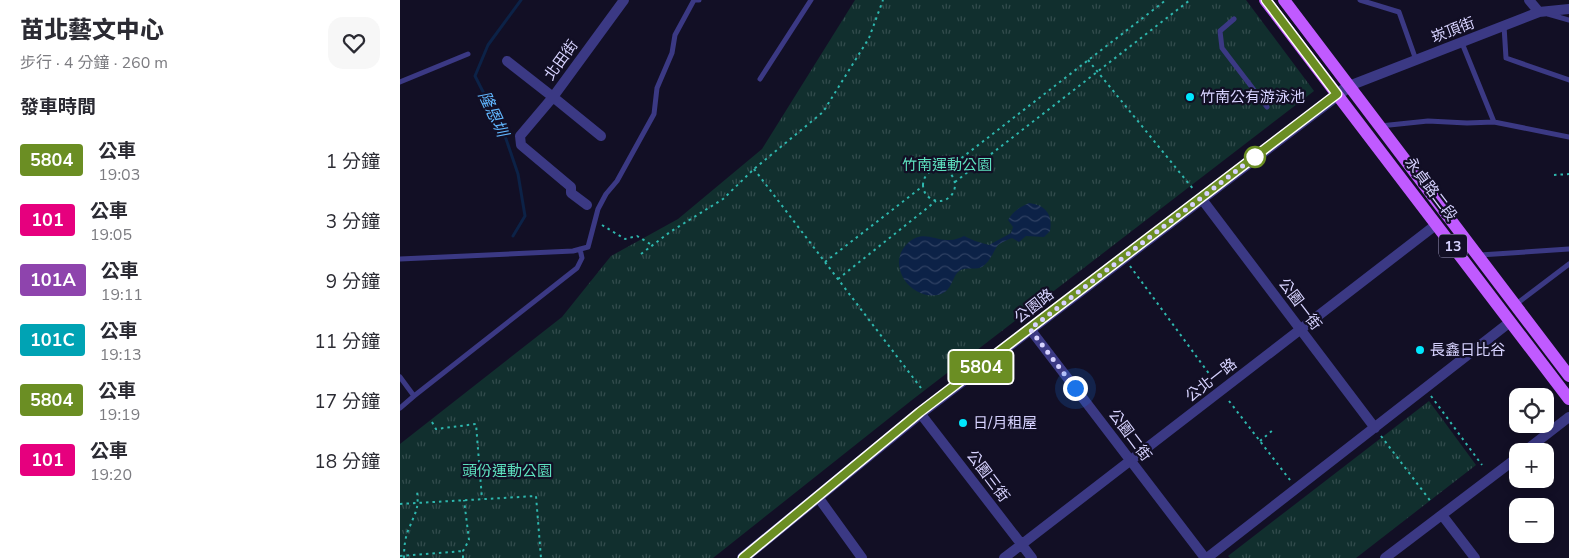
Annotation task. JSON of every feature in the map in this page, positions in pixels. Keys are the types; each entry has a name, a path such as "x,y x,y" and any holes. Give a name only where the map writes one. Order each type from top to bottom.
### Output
{"main road":[{"name":"永貞路二段","path":"1265,0 1569,399"},
{"name":"永貞路二段","path":"1286,1 1348,86 1569,376"},
{"path":"1474,275 1486,267"}],"street":[{"name":"北田街","path":"587,205 571,193 571,187 521,145 520,136 553,96 624,0"},
{"path":"1529,0 1539,12"},
{"name":"崁頂街","path":"1348,86 1539,12 1569,9"},
{"path":"507,61 553,96 600,136"},
{"name":"公園路","path":"743,558 920,412 1348,86"},
{"name":"公園一街","path":"1201,198 1378,432"},
{"name":"公北一路","path":"1004,558 1437,224"},
{"path":"1206,558 1378,432 1510,322"},
{"name":"公園二街","path":"1030,329 1206,558"},
{"name":"公園三街","path":"920,412 1032,558"},
{"path":"1535,443 1569,417"},
{"path":"1385,558 1509,464"},
{"path":"818,497 862,558"},
{"path":"1442,515 1475,558"}],"lane":[{"path":"400,259 573,251 588,247 598,209 654,114 657,88 672,53 675,34 694,0 699,0"},
{"path":"760,79 811,0"},
{"path":"1360,0 1399,12 1416,60"},
{"path":"1539,12 1569,20"},
{"path":"1234,19 1220,30 1222,48 1267,107"},
{"path":"1504,26 1506,58 1569,80"},
{"path":"1462,43 1494,122"},
{"path":"400,82 468,54"},
{"path":"1379,126 1428,121 1494,122 1569,137"},
{"path":"400,408 577,268 582,258 580,249"},
{"path":"1477,255 1569,249"},
{"path":"1515,305 1567,266 1569,274"},
{"path":"400,377 414,396"}],"path":[{"path":"640,254 670,232 723,199 754,169 823,112 870,38 883,0"},
{"path":"946,170 1166,0"},
{"path":"955,182 1190,0"},
{"path":"1088,60 1201,198"},
{"path":"754,169 921,388"},
{"path":"825,262 923,186 926,176 930,172 940,169 946,170 955,182 955,187 950,196 941,201 936,201 927,196 923,186"},
{"path":"1554,175 1569,174"},
{"path":"838,279 936,201"},
{"path":"595,221 625,239 637,236 652,245"},
{"path":"1124,257 1213,379"},
{"path":"1430,396 1482,465"},
{"path":"1229,401 1290,480"},
{"path":"432,422 436,429 476,424 482,499"},
{"path":"1260,441 1273,430"},
{"path":"1378,432 1432,503"},
{"path":"404,557 404,544 409,526 417,513 417,491"},
{"path":"400,504 536,496 541,558"},
{"path":"463,558 463,550 469,540 464,500"},
{"path":"400,556 463,550"}],"green space":[{"name":"竹南運動公園","path":"855,0 1246,0 1314,91 912,400 713,558 400,558 400,444 562,317 611,256 678,219 762,149"},
{"path":"1429,401 1476,465 1356,558 1230,558 1228,556"}],"water":[{"path":"1029,203 1040,206 1049,216 1050,231 1044,237 1026,236 1019,242 1012,238 1001,243 985,265 979,268 963,269 957,273 948,289 942,294 927,295 917,292 903,278 899,259 902,250 914,239 924,236 950,240 964,236 989,245 1011,233 1013,227 1008,220 1012,214"}],"waterway":[{"name":"隆恩圳","path":"513,236 525,216 518,174 504,133 475,76 488,45 521,0"}],"bus line":[{"name":"5804","path":"743,558 920,412 1337,94 1266,0"}],"place":[{"name":"竹南公有游泳池","path":"1190,97"},
{"name":"長鑫日比谷","path":"1420,350"},
{"name":"日/月租屋","path":"963,423"}],"route":[{"path":"1075,388 1030,329 1257,155 1255,157"}],"park label":[{"name":"頭份運動公園","path":"507,471"}]}
